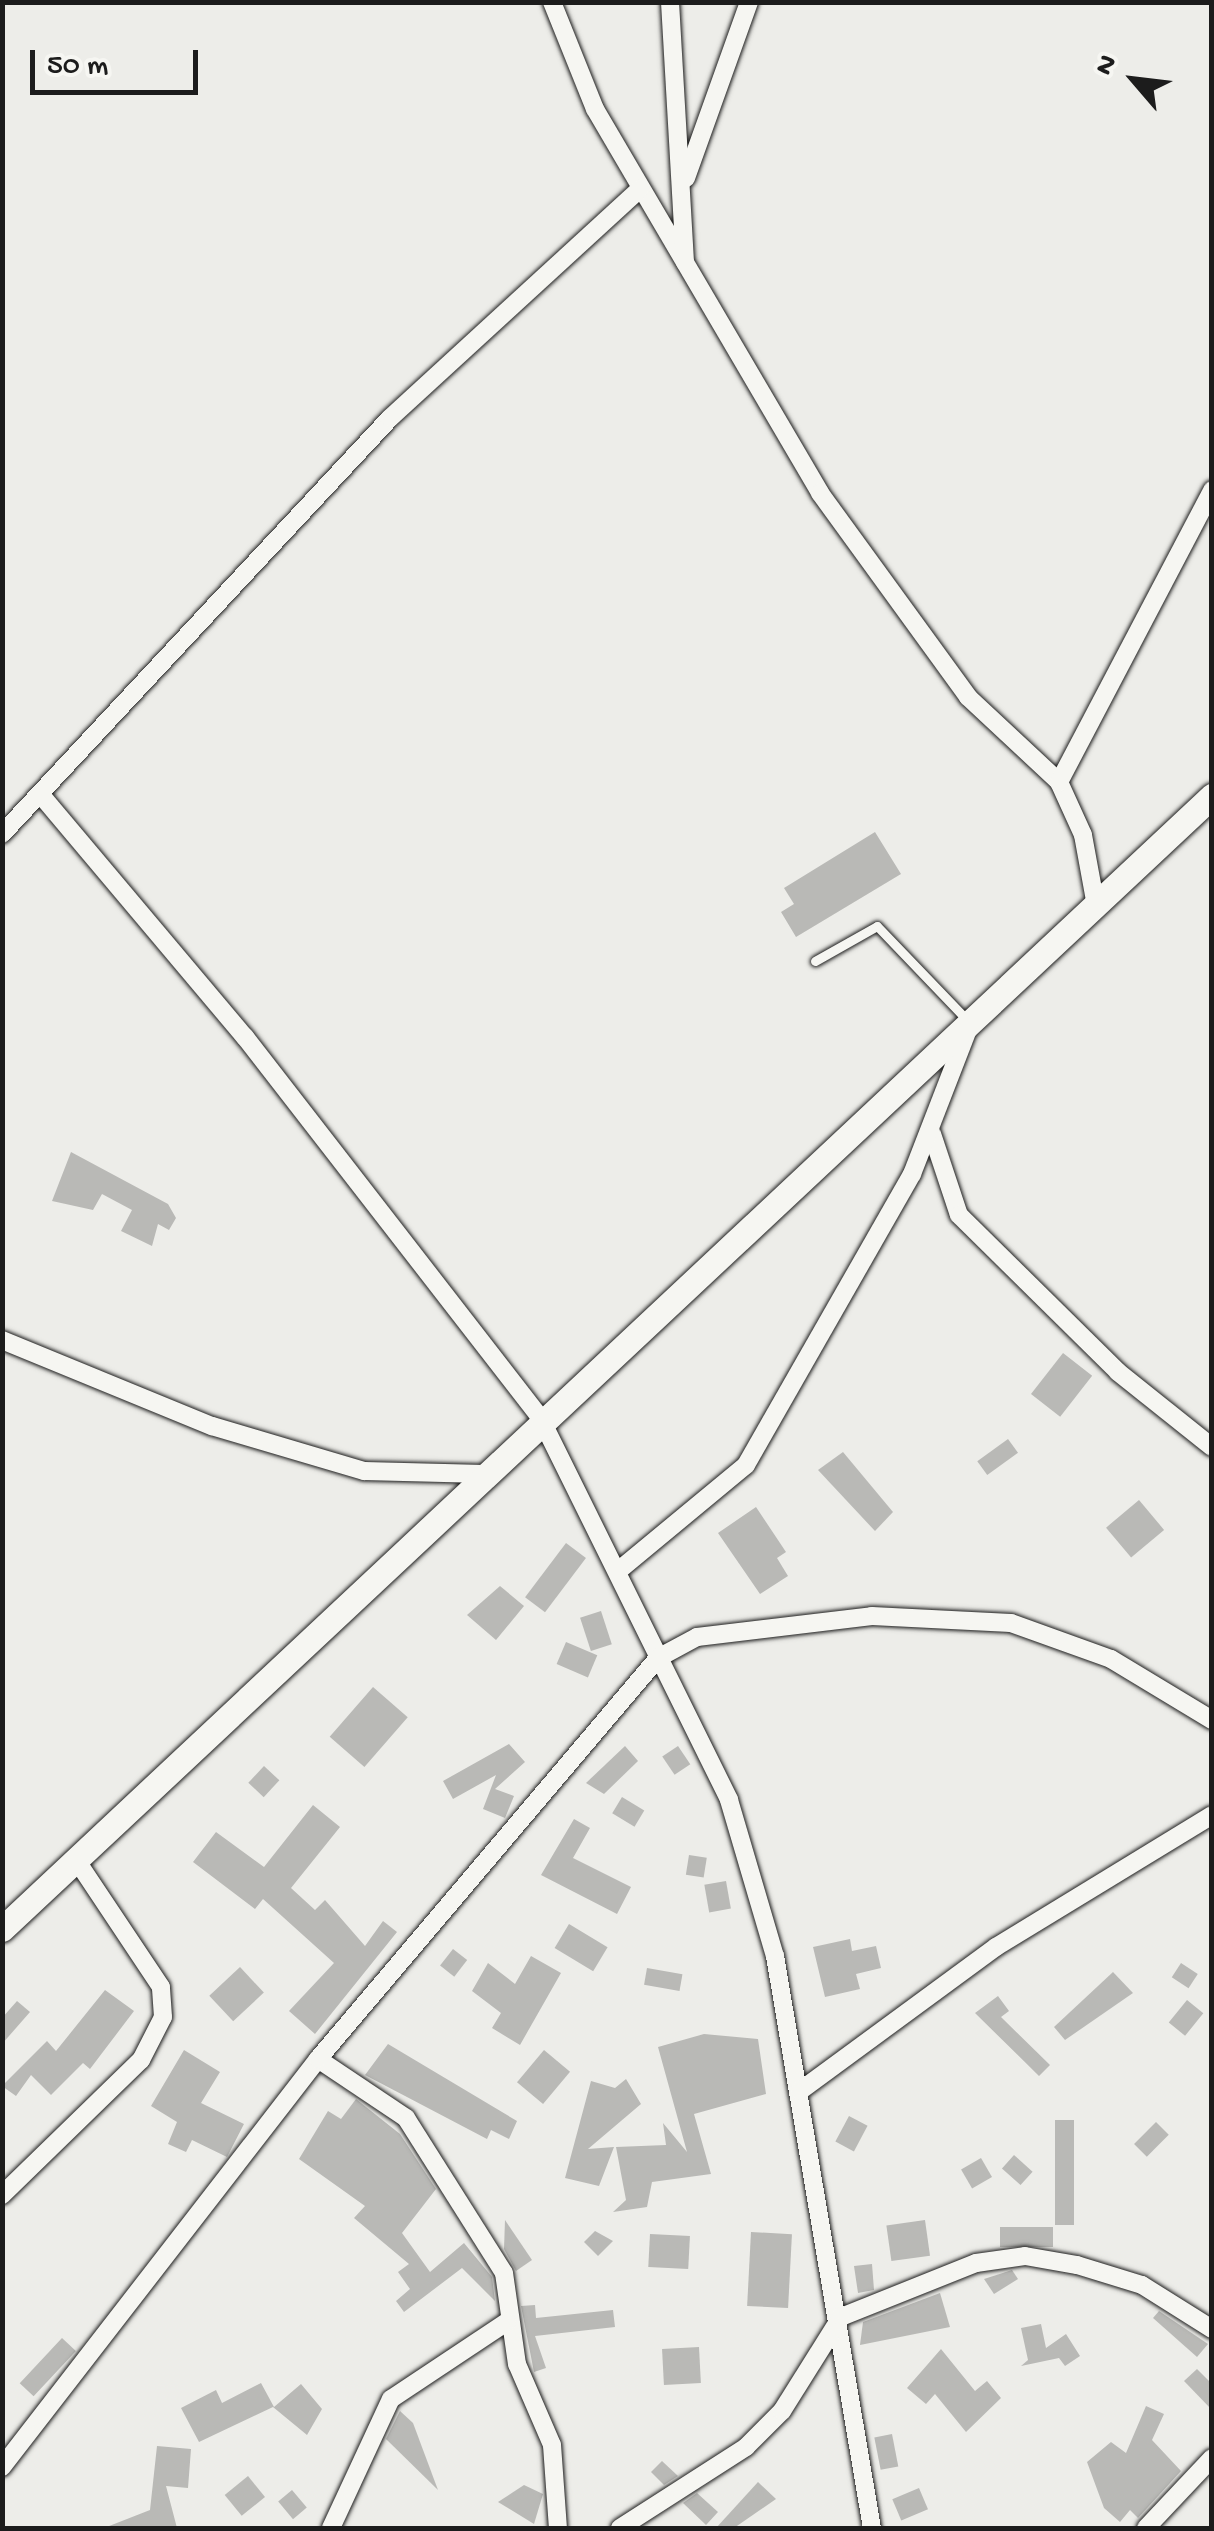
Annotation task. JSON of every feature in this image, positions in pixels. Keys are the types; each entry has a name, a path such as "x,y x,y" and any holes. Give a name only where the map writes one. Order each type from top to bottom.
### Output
{"main road":[{"path":"2,1930 541,1419 1212,796"}],"street":[{"path":"552,2 640,189 898,610 968,696 1059,782 1083,836 1096,906"},
{"path":"670,2 668,77 684,183 685,263"},
{"path":"684,183 748,2"},
{"path":"2,834 390,418 640,189"},
{"path":"1059,782 1212,490"},
{"path":"42,795 244,1036 541,1419 729,1800 775,1956 841,2317 872,2528"},
{"path":"618,1571 746,1465 932,1134 971,1023"},
{"path":"932,1134 960,1215 1118,1372 1212,1447"},
{"path":"2,1340 212,1426 364,1470 484,1474"},
{"path":"2,2468 318,2059 658,1658 697,1637 872,1616 1010,1623 1111,1659 1212,1720"},
{"path":"800,2091 996,1947 1212,1815"},
{"path":"2,2194 141,2060 163,2016 161,1986 77,1861"},
{"path":"318,2059 406,2118 436,2155 504,2273 507,2322 552,2445 558,2528"},
{"path":"620,2528 746,2447 782,2411 841,2317 976,2263 1025,2256 1142,2285 1212,2329"},
{"path":"331,2528 390,2399 507,2322"},
{"path":"1146,2528 1212,2458"}],"lane":[{"path":"815,961 877,926 971,1023"}],"building":[{"path":"875,832 901,874 796,937 781,912 794,904 784,888"},
{"path":"71,1152 168,1204 176,1218 169,1230 158,1224 152,1246 121,1231 132,1210 102,1194 93,1210 52,1201"},
{"path":"1063,1353 1092,1376 1060,1417 1031,1394"},
{"path":"1008,1439 1018,1453 987,1475 977,1461"},
{"path":"843,1452 893,1512 875,1531 818,1470"},
{"path":"1139,1500 1164,1530 1131,1558 1106,1528"},
{"path":"756,1507 786,1552 777,1558 788,1576 760,1594 718,1533"},
{"path":"566,1543 586,1558 545,1612 525,1597"},
{"path":"500,1586 524,1606 496,1640 467,1615"},
{"path":"601,1611 612,1644 591,1651 580,1618"},
{"path":"566,1642 597,1655 588,1677 557,1664"},
{"path":"373,1687 408,1717 364,1767 330,1737"},
{"path":"509,1744 525,1762 495,1789 514,1796 505,1818 483,1809 496,1775 453,1799 443,1781"},
{"path":"625,1746 638,1761 604,1794 586,1783"},
{"path":"678,1746 690,1764 675,1775 662,1757"},
{"path":"264,1766 279,1780 264,1797 248,1783"},
{"path":"622,1797 644,1810 635,1827 612,1813"},
{"path":"313,1805 340,1827 291,1888 315,1910 325,1900 365,1946 383,1921 397,1932 315,2034 289,2011 334,1963 263,1899 255,1909 193,1862 216,1832 264,1867"},
{"path":"574,1819 590,1828 573,1858 631,1887 617,1914 541,1875"},
{"path":"689,1855 707,1858 704,1878 686,1875"},
{"path":"726,1881 731,1909 709,1912 704,1885"},
{"path":"569,1924 608,1947 593,1971 555,1948"},
{"path":"850,1939 852,1951 876,1946 881,1968 856,1974 860,1989 825,1997 813,1947"},
{"path":"453,1949 467,1960 454,1977 440,1966"},
{"path":"531,1956 561,1973 520,2045 492,2028 501,2013 472,1991 488,1963 515,1984"},
{"path":"1181,1963 1198,1974 1189,1988 1172,1977"},
{"path":"240,1967 264,1993 233,2021 209,1996"},
{"path":"647,1968 682,1974 680,1991 644,1985"},
{"path":"1113,1972 1133,1993 1065,2040 1054,2027"},
{"path":"105,1990 134,2011 90,2069 83,2063 51,2095 31,2075 16,2096 2,2086 47,2041 56,2051"},
{"path":"998,1996 1009,2011 1001,2017 1050,2065 1039,2076 975,2013"},
{"path":"1187,2000 1203,2013 1185,2036 1169,2023"},
{"path":"17,2001 30,2012 2,2044 2,2018"},
{"path":"704,2034 758,2039 766,2094 694,2114 711,2174 652,2182 647,2207 613,2212 626,2200 616,2147 666,2145 663,2123 687,2152 658,2047"},
{"path":"388,2044 517,2121 509,2139 491,2130 487,2139 365,2075"},
{"path":"184,2050 220,2072 201,2103 244,2124 227,2157 192,2140 186,2152 168,2144 177,2122 151,2106"},
{"path":"544,2050 570,2072 543,2104 517,2082"},
{"path":"626,2079 641,2104 588,2149 614,2147 599,2186 565,2178 591,2081 615,2088"},
{"path":"356,2099 400,2134 436,2189 402,2233 430,2272 464,2243 492,2277 495,2301 462,2268 404,2312 396,2301 410,2289 398,2272 409,2264 354,2218 365,2206 299,2159 328,2111 341,2119"},
{"path":"849,2116 868,2126 854,2151 835,2142"},
{"path":"1055,2120 1074,2120 1074,2225 1055,2225"},
{"path":"1156,2122 1169,2135 1147,2157 1134,2144"},
{"path":"1014,2155 1033,2172 1021,2185 1002,2168"},
{"path":"981,2158 992,2177 972,2189 961,2170"},
{"path":"505,2220 532,2260 516,2271 504,2249"},
{"path":"925,2220 930,2256 891,2261 886,2225"},
{"path":"1000,2227 1053,2227 1053,2247 1000,2247"},
{"path":"595,2231 613,2241 598,2256 584,2242"},
{"path":"751,2232 792,2234 788,2308 747,2306"},
{"path":"650,2234 690,2236 688,2269 648,2267"},
{"path":"872,2264 874,2290 858,2293 854,2266"},
{"path":"1012,2270 1018,2279 994,2294 984,2279"},
{"path":"940,2293 950,2327 860,2345 863,2322"},
{"path":"535,2305 536,2318 613,2310 615,2327 535,2336 546,2368 534,2372 521,2306"},
{"path":"1159,2311 1208,2344 1197,2357 1153,2318"},
{"path":"1041,2324 1046,2348 1066,2334 1080,2356 1065,2366 1059,2358 1021,2366 1028,2360 1021,2328"},
{"path":"62,2338 76,2351 34,2396 20,2383"},
{"path":"699,2347 701,2383 664,2385 662,2349"},
{"path":"941,2349 975,2391 987,2381 1001,2398 966,2432 935,2394 926,2404 907,2388"},
{"path":"1197,2369 1212,2384 1212,2410 1184,2381"},
{"path":"261,2383 274,2407 301,2384 322,2409 307,2435 273,2407 199,2442 181,2408 216,2390 222,2403"},
{"path":"1146,2406 1164,2414 1152,2440 1181,2471 1138,2518 1130,2510 1120,2522 1104,2508 1087,2462 1111,2442 1126,2453"},
{"path":"400,2411 413,2423 438,2490 386,2439"},
{"path":"892,2434 898,2466 881,2470 874,2437"},
{"path":"157,2446 191,2449 188,2488 166,2486 177,2528 104,2528 150,2510"},
{"path":"662,2461 678,2476 664,2485 651,2472"},
{"path":"248,2476 265,2497 242,2516 225,2495"},
{"path":"758,2482 776,2499 734,2528 716,2528"},
{"path":"524,2485 543,2494 534,2524 498,2502"},
{"path":"919,2488 928,2509 901,2521 892,2499"},
{"path":"292,2490 307,2508 293,2519 278,2502"},
{"path":"697,2493 718,2512 706,2525 683,2503"}]}
